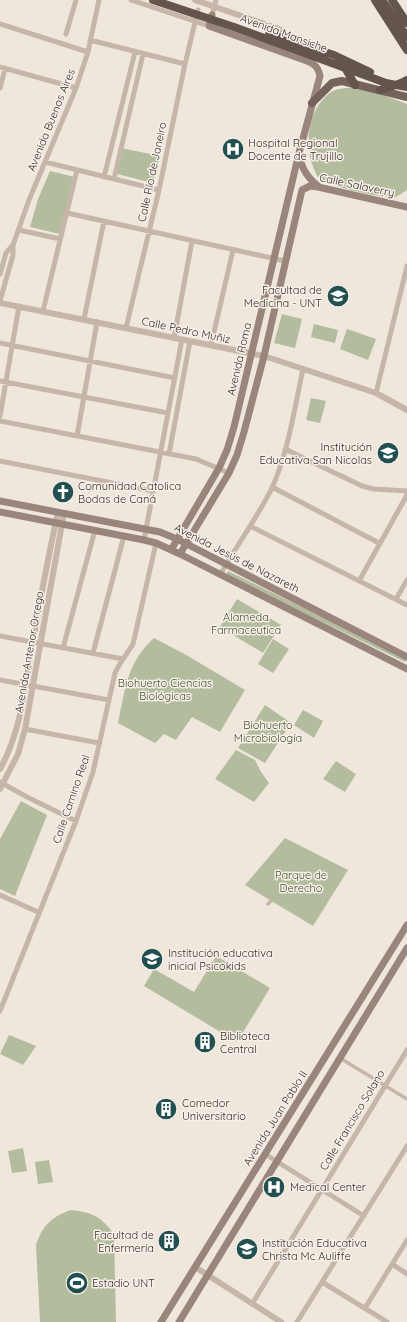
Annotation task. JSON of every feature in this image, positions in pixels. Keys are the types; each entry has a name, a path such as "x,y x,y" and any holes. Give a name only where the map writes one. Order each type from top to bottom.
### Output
{"highway":[{"name":"Avenida Mansiche","path":"153,0 234,27 386,83 407,87"},
{"name":"Avenida Mansiche","path":"170,0 197,15"},
{"path":"374,0 407,50"},
{"path":"382,0 407,37"},
{"path":"392,0 407,23"},
{"name":"Avenida Mansiche","path":"210,20 286,40 334,55 396,84"},
{"path":"334,55 343,64 355,85"},
{"path":"380,90 396,84 402,84 407,80"}],"main road":[{"name":"Avenida Mansiche","path":"210,20 307,61 319,69"},
{"name":"Avenida Roma","path":"171,550 219,468 227,450 234,427 299,152 320,76 319,69"},
{"path":"312,103 332,83 342,82 404,95"},
{"path":"299,152 301,166 308,178 318,187"},
{"name":"Calle Salaverry","path":"302,190 310,186 318,187 407,207"},
{"name":"Avenida Roma","path":"180,554 229,473 237,455 264,356 302,190"},
{"name":"Avenida Jesús de Nazareth","path":"0,501 160,532 186,543 407,657"},
{"path":"31,518 33,507"},
{"name":"Avenida Jesús de Nazareth","path":"0,512 144,540 156,544 180,554 407,669"},
{"name":"Avenida Juan Pablo II","path":"161,1322 407,925"},
{"path":"179,1322 406,951"},
{"path":"329,1051 340,1058"}],"street":[{"path":"66,34 76,0"},
{"name":"Avenida Buenos Aires","path":"0,274 6,253 13,245 29,200 76,88 88,52 99,0"},
{"name":"Avenida Mansiche","path":"131,0 197,15"},
{"name":"Avenida Mansiche","path":"195,0 215,3 279,29 286,40"},
{"path":"210,20 215,3"},
{"name":"Calle Río de Janeiro","path":"126,328 159,190 185,64 197,15"},
{"path":"0,24 88,52"},
{"path":"90,40 185,64"},
{"path":"104,177 135,52"},
{"path":"114,179 143,54"},
{"path":"0,88 3,68 76,88"},
{"path":"45,162 159,190"},
{"path":"43,311 77,170"},
{"path":"67,213 285,261"},
{"path":"84,320 104,221"},
{"path":"19,230 60,240"},
{"path":"174,338 192,241"},
{"name":"Avenida Buenos Aires","path":"0,302 13,255 13,245"},
{"path":"211,345 233,250"},
{"path":"376,393 407,266"},
{"name":"Calle Pedro Muñiz","path":"0,302 264,356 376,393 407,410"},
{"path":"0,416 3,382 12,346 19,306"},
{"path":"77,436 97,322"},
{"path":"144,540 182,339"},
{"path":"169,454 190,341"},
{"path":"0,343 175,378"},
{"path":"220,575 272,487 285,449 303,369"},
{"path":"3,382 168,413"},
{"path":"0,421 196,459 229,473"},
{"path":"285,449 362,486 374,489 407,491"},
{"path":"0,461 153,490"},
{"path":"272,487 379,543"},
{"path":"359,581 407,495"},
{"name":"Avenida Antenor Orrego","path":"0,769 6,758 17,728 40,600 61,513"},
{"name":"Avenida Antenor Orrego","path":"1,785 18,754 25,729 48,602 58,524"},
{"path":"250,526 407,605"},
{"path":"63,648 95,530"},
{"path":"93,653 124,536"},
{"name":"Calle Camino Real","path":"0,1011 38,912 76,821 93,772 115,673 133,644 156,544"},
{"path":"396,599 407,580"},
{"path":"40,600 48,602"},
{"path":"0,636 123,659"},
{"path":"0,680 109,700"},
{"path":"25,729 99,743"},
{"path":"1,785 76,821"},
{"path":"0,895 38,912"},
{"path":"394,945 406,951"},
{"name":"Calle Francisco Solano","path":"252,1304 407,1050"},
{"path":"340,1058 407,1099"},
{"path":"296,1322 407,1146"},
{"path":"265,1154 364,1216"},
{"path":"365,1308 407,1240"},
{"path":"392,1264 407,1274"},
{"path":"195,1267 281,1322"},
{"path":"322,1282 387,1322"}],"green space":[{"path":"355,87 407,104 407,190 397,196 387,197 342,188 318,177 314,169 308,138 317,107 331,92 339,89"},
{"path":"121,148 160,156 153,183 113,173"},
{"path":"50,171 75,177 60,234 30,227 38,199"},
{"path":"282,314 302,319 295,348 274,343"},
{"path":"314,324 338,330 335,343 311,337"},
{"path":"347,329 376,339 368,360 340,349"},
{"path":"311,398 326,401 320,423 306,420"},
{"path":"228,571 407,658 405,662 226,575"},
{"name":"Alameda Farmaceutica","path":"237,599 281,625 263,653 220,627"},
{"name":"Biohuerto Ciencias Biológicas","path":"154,638 188,656 245,690 220,732 192,717 176,740 164,734 155,743 118,723 128,677 138,657"},
{"path":"273,639 289,649 273,673 258,664"},
{"name":"Biohuerto Microbiología","path":"265,705 291,723 265,763 238,748"},
{"path":"303,710 323,721 314,738 294,725"},
{"path":"236,750 255,760 269,783 254,802 215,779"},
{"path":"336,761 356,774 345,792 323,779"},
{"path":"21,801 47,815 15,896 0,889 0,839"},
{"name":"Parque de Derecho","path":"285,838 348,870 313,926 245,885"},
{"path":"216,956 270,988 237,1042 144,986 154,969 194,992"},
{"path":"9,1035 36,1046 23,1065 0,1054"},
{"path":"23,1148 27,1171 12,1173 8,1151"},
{"path":"49,1160 53,1182 38,1184 35,1162"},
{"name":"Estadio UNT","path":"71,1210 85,1212 96,1216 110,1229 114,1235 116,1322 40,1322 36,1245 45,1227 53,1219"}],"place":[{"name":"Hospital Regional Docente de Trujillo","path":"233,149"},
{"name":"Facultad de Medicina - UNT","path":"338,296"},
{"name":"Institución Educativa San Nicolas","path":"388,453"},
{"name":"Comunidad Catolica Bodas de Caná","path":"63,492"},
{"name":"Institución educativa inicial Psicokids","path":"152,959"},
{"name":"Biblioteca Central","path":"205,1042"},
{"name":"Comedor Universitario","path":"166,1109"},
{"name":"Medical Center","path":"274,1187"},
{"name":"Facultad de Enfermería","path":"169,1241"},
{"name":"Institución Educativa Christa Mc Auliffe","path":"247,1249"},
{"name":"Estadio UNT","path":"77,1283"}]}
